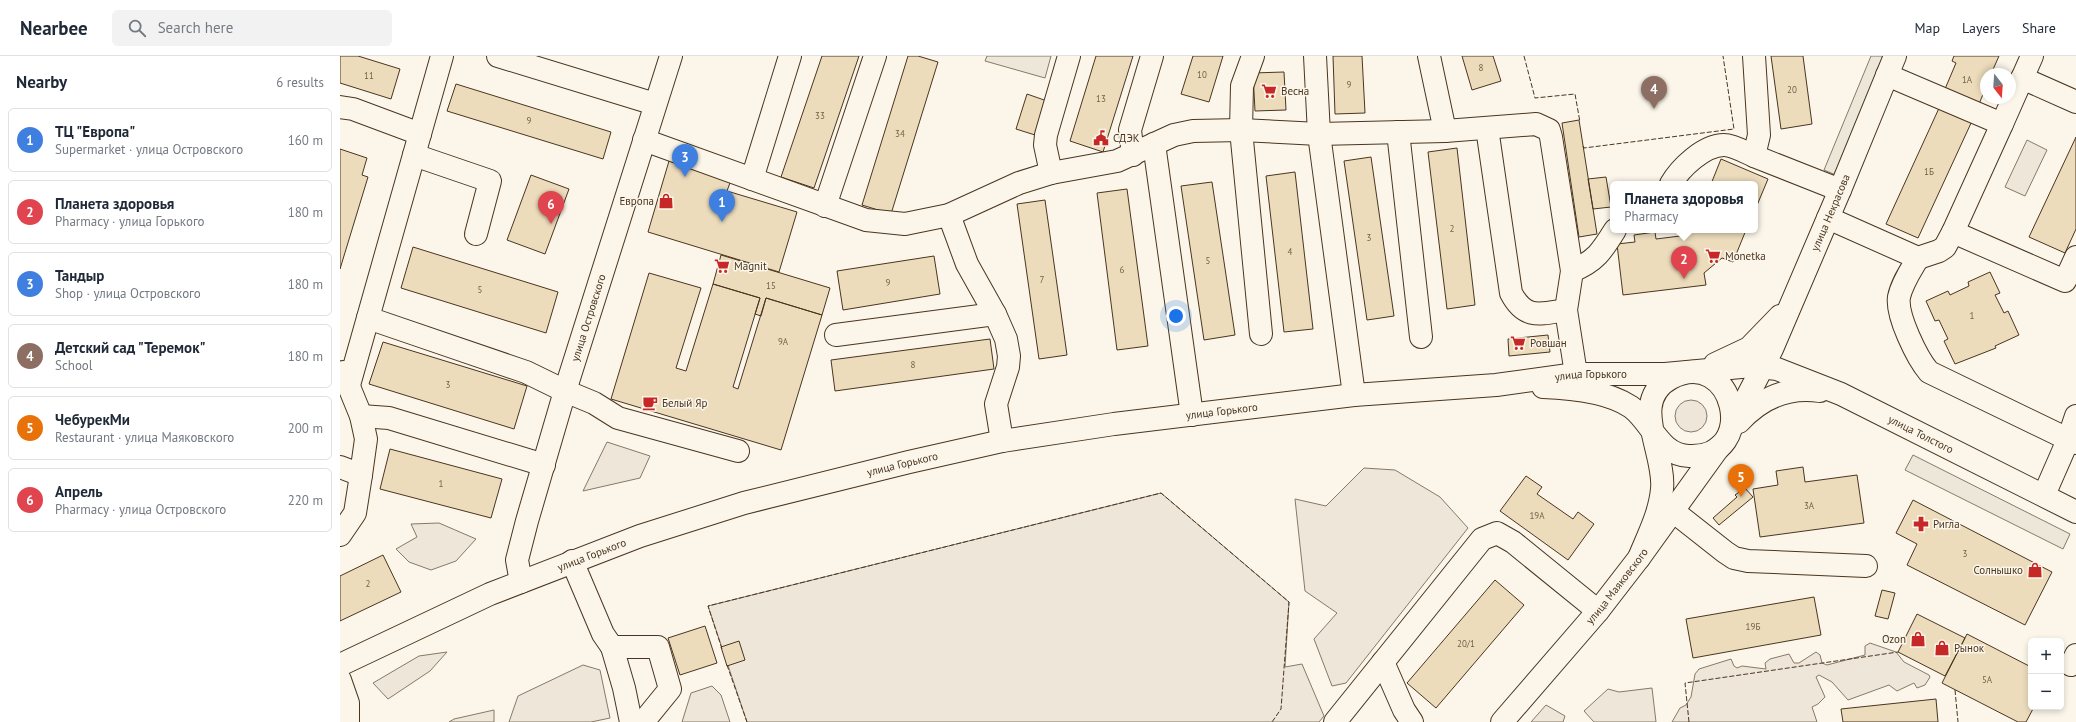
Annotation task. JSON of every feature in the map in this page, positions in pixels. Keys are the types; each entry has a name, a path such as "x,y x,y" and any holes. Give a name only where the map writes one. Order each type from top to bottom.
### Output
{"street":[{"path":"349,385 442,56"},
{"path":"498,56 655,104"},
{"name":"улица Островского","path":"521,582 517,560 565,391 671,56"},
{"path":"752,179 790,56"},
{"path":"825,206 875,56"},
{"path":"1133,155 1130,130 1152,56"},
{"path":"1253,56 1242,86 1241,130 1261,334"},
{"path":"1315,56 1319,134 1354,394"},
{"path":"1430,56 1446,131"},
{"path":"1754,56 1759,135 1754,156"},
{"path":"1828,218 1918,258 1939,251 1945,247 2032,56"},
{"path":"1051,173 1046,145 1046,135 1064,57"},
{"path":"1891,65 2002,124"},
{"name":"улица Некрасова","path":"1727,435 1763,367 1840,190 1891,65"},
{"path":"2022,78 2076,102"},
{"path":"340,107 354,109 420,134"},
{"path":"644,140 866,220 905,224 949,215 1019,183 1051,173 1117,161 1174,135 1193,131 1241,130 1319,134 1446,131 1536,124 1549,130 1572,271 1566,310 1576,374"},
{"path":"1488,128 1511,293 1514,300 1527,311 1535,314 1566,310"},
{"path":"1398,132 1421,337"},
{"path":"1154,144 1192,415"},
{"path":"1673,181 1684,165 1717,146 1726,145 1840,190"},
{"path":"414,155 490,181 476,234"},
{"path":"949,215 967,264 995,314 1006,339 1009,356 1008,367 996,404 1002,441"},
{"path":"1953,232 2070,284 2076,257"},
{"path":"1572,271 1594,260 1613,233"},
{"path":"1918,258 1901,289 1899,300 1900,310 1921,362 1929,372 2072,441"},
{"path":"1639,558 1655,521 1663,489 1660,459 1649,415 1653,398 1663,384 1678,375 1729,358 1749,348 1790,305"},
{"path":"836,335 995,314"},
{"path":"368,318 526,372 594,403 618,418 738,452"},
{"path":"340,365 361,416 366,439 355,513 340,535"},
{"name":"улица Толстого","path":"1687,373 1741,367 1763,367 1790,374 1841,394 2076,512"},
{"path":"1687,373 1708,376 1725,390 1733,411 1727,435"},
{"name":"улица Горького","path":"340,665 490,594 572,561 648,533 744,503 1002,441 1114,424 1354,394 1496,385 1576,374 1687,373"},
{"name":"улица Горького","path":"1496,385 1551,387 1583,391 1612,398 1639,413 1653,432"},
{"path":"1653,432 1666,448 1685,456 1709,453 1753,409 1781,392 1813,390 1841,394"},
{"path":"361,416 389,418 544,465"},
{"path":"2044,495 2072,441 2076,416"},
{"name":"улица Маяковского","path":"1502,722 1598,610 1639,558 1727,435"},
{"path":"340,467 361,474"},
{"path":"1673,511 1734,558 1748,561 1866,566"},
{"path":"1335,722 1482,539 1497,533 1513,542 1598,610"},
{"path":"572,561 603,634 612,647 624,688 644,720 670,689 658,647 612,647"},
{"path":"1383,662 1404,710 1412,722"},
{"path":"340,680 348,703 348,722"}],"shaded area":[{"path":"987,56 1051,56 1045,78 985,61"},
{"path":"1871,56 1887,56 1838,176 1824,170"},
{"path":"2027,140 2047,150 2025,196 2005,187"},
{"path":"1691,400 1697,401 1704,407 1707,416 1706,422 1700,429 1691,432 1685,431 1678,425 1675,416 1676,410 1682,403"},
{"path":"607,442 650,456 640,478 583,491"},
{"path":"1913,455 2070,534 2063,549 1905,470"},
{"path":"1364,468 1395,470 1440,497 1468,528 1346,683 1332,686 1314,639 1337,613 1305,591 1295,499 1326,506"},
{"path":"1161,493 1289,602 1285,667 1302,664 1324,716 1319,722 747,722 708,606"},
{"path":"439,523 476,539 456,561 431,570 409,562 396,549 417,537 411,524"},
{"path":"1870,643 1896,652 1904,662 1929,675 1930,677 1925,685 1917,688 1914,683 1897,691 1889,685 1848,700 1832,682 1819,675 1816,677 1825,697 1818,704 1812,707 1817,722 1672,722 1680,708 1686,705 1691,697 1695,674 1699,669 1731,659 1734,666 1737,668 1742,666 1766,669 1765,663 1770,659 1789,654 1794,663 1799,663 1816,652 1820,655 1822,663 1827,665 1865,655 1865,646"},
{"path":"447,652 430,671 388,699 373,683 419,656"},
{"path":"583,665 600,670 610,718 591,722 509,722 518,696"},
{"path":"712,686 721,695 730,722 682,722 691,693"},
{"path":"1652,688 1656,722 1594,722 1584,711 1608,689 1619,692"},
{"path":"1546,705 1565,716 1563,722 1531,722"},
{"path":"494,710 494,722 449,722 454,719"}],"building":[{"path":"340,56 358,56 400,69 391,99 340,83"},
{"path":"822,56 859,56 814,188 781,177"},
{"path":"908,56 918,56 938,62 891,214 862,205"},
{"path":"1096,56 1133,56 1103,152 1070,141"},
{"path":"1193,56 1223,56 1209,102 1181,94"},
{"path":"1333,56 1362,56 1365,113 1335,114"},
{"path":"1462,56 1493,56 1501,81 1472,90"},
{"path":"1771,56 1803,56 1812,124 1781,129"},
{"path":"1954,56 1999,56 1994,68 1980,68 1979,104 1945,89 1956,63 1952,61"},
{"name":"Весна","path":"1284,72 1286,110 1255,111 1253,73"},
{"path":"456,84 611,132 603,159 447,111"},
{"path":"1027,94 1047,101 1035,135 1016,129"},
{"path":"1940,106 1972,121 1918,238 1886,224"},
{"path":"1579,120 1597,234 1579,237 1562,123"},
{"path":"2076,137 2076,229 2065,253 2029,237"},
{"path":"1457,148 1475,305 1447,309 1428,152"},
{"path":"340,149 367,158 362,175 368,177 340,269"},
{"path":"1371,157 1394,316 1367,320 1344,161"},
{"path":"1721,159 1768,179 1758,203 1758,181 1712,181"},
{"path":"669,161 731,180 727,191 797,212 779,272 648,232"},
{"path":"1295,172 1313,329 1284,332 1266,176"},
{"path":"531,175 569,189 545,254 507,240"},
{"path":"1606,177 1610,207 1593,209 1588,179"},
{"path":"1212,182 1235,335 1204,340 1181,186"},
{"path":"1127,189 1148,346 1117,350 1097,193"},
{"path":"1045,200 1067,355 1039,359 1017,204"},
{"path":"1648,233 1655,233 1656,239 1688,235 1689,233 1745,233 1733,262 1722,258 1704,273 1706,285 1623,295 1617,244 1635,242 1634,235"},
{"path":"413,247 558,292 546,333 401,288"},
{"path":"721,255 830,288 822,315 766,298 761,316 755,314 760,298 713,284"},
{"path":"934,256 940,294 843,310 837,271"},
{"path":"1990,272 2000,293 1995,295 2004,313 2008,311 2019,335 1995,346 1996,348 1955,364 1944,341 1948,339 1939,320 1935,321 1926,301 1948,291 1950,295 1969,286 1968,282"},
{"path":"649,273 701,288 676,368 686,371 713,284 760,298 733,387 738,389 766,298 822,315 781,450 611,399"},
{"path":"1548,335 1550,352 1509,356 1508,339"},
{"path":"990,339 994,369 835,391 831,360"},
{"path":"383,342 527,386 514,429 369,384"},
{"path":"390,449 502,479 491,518 380,489"},
{"path":"1803,467 1805,482 1857,475 1864,523 1760,537 1753,489 1778,485 1776,471"},
{"path":"1526,476 1542,487 1537,494 1573,519 1578,512 1594,524 1568,560 1500,511"},
{"path":"1745,488 1753,497 1719,525 1713,518 1737,497 1735,495"},
{"path":"1913,500 2052,572 2025,625 1907,565 1917,544 1896,533"},
{"path":"383,555 401,592 340,621 340,576"},
{"path":"1495,580 1524,605 1436,708 1407,683"},
{"path":"1882,590 1895,593 1888,619 1875,616"},
{"path":"1814,597 1821,635 1693,658 1686,619"},
{"path":"1917,614 1965,638 1945,676 1898,652"},
{"path":"705,626 717,663 680,675 668,638"},
{"path":"1967,634 2028,665 2028,710 2032,710 2026,722 2018,722 1942,683"},
{"path":"739,641 745,660 727,666 721,647"},
{"path":"1936,699 1938,722 1843,722 1841,709"}],"fence":[{"path":"1524,56 1535,98 1575,94 1580,122"},
{"path":"1583,146 1584,148 1734,129 1723,56"},
{"path":"722,649 708,606 1161,493 1289,602 1281,709 1272,722"},
{"path":"1689,722 1685,683 1898,652"},
{"path":"727,665 747,722"},
{"path":"1955,690 1958,722"}],"place":[{"name":"Весна","path":"1269,91"},
{"name":"Детский сад \"Теремок\"","path":"1654,109"},
{"name":"СДЭК","path":"1101,138"},
{"name":"Тандыр","path":"685,177"},
{"name":"Европа","path":"666,201"},
{"name":"ТЦ \"Европа\"","path":"722,222"},
{"name":"Апрель","path":"551,224"},
{"name":"Monetka","path":"1713,256"},
{"name":"Magnit","path":"722,266"},
{"name":"Планета здоровья","path":"1684,279"},
{"name":"Ровшан","path":"1518,343"},
{"name":"Белый Яр","path":"650,403"},
{"name":"ЧебурекМи","path":"1741,497"},
{"name":"Ригла","path":"1921,524"},
{"name":"Солнышко","path":"2035,570"},
{"name":"Ozon","path":"1918,639"},
{"name":"Рынок","path":"1942,648"}]}
